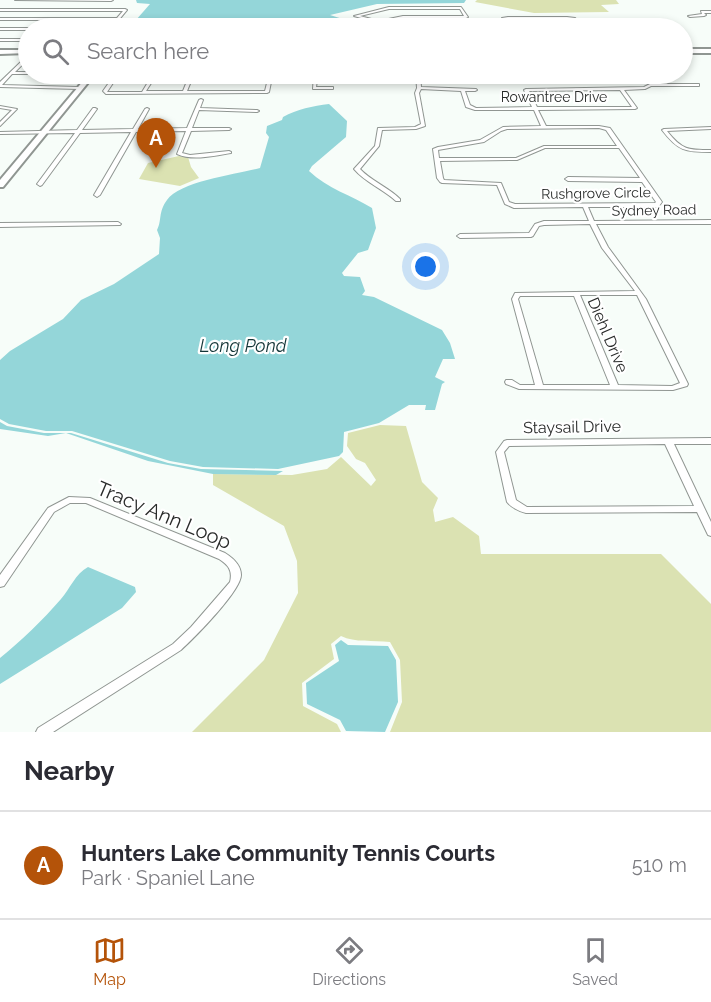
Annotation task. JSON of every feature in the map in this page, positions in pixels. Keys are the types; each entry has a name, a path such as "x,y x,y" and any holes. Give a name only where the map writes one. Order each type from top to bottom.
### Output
{"street":[{"path":"17,0 111,0"},
{"path":"68,9 79,0"},
{"path":"364,18 356,16 389,8 457,8 463,9 466,17 402,18"},
{"path":"0,10 125,10 120,18"},
{"path":"690,16 711,12"},
{"path":"508,18 567,18"},
{"path":"0,19 18,19"},
{"path":"0,29 18,29"},
{"path":"0,34 6,29"},
{"path":"0,40 18,40"},
{"path":"693,51 711,51"},
{"path":"0,52 18,52"},
{"path":"0,85 18,67"},
{"path":"11,73 18,73"},
{"path":"0,184 83,84"},
{"path":"110,84 105,92 267,92 269,84"},
{"path":"143,93 149,84"},
{"path":"184,93 188,84"},
{"path":"315,84 314,88 332,88"},
{"path":"398,200 389,190 362,176 357,169 377,146 380,129 416,128 423,125 417,93 419,84"},
{"path":"0,85 80,88"},
{"path":"544,127 526,90 698,85"},
{"path":"419,88 475,90"},
{"name":"Rowantree Drive","path":"462,89 470,108 535,110 635,108 621,88"},
{"path":"201,100 179,152 182,155 229,152"},
{"path":"0,107 15,109 0,125"},
{"path":"40,184 94,109"},
{"path":"97,195 147,109"},
{"path":"197,109 256,111"},
{"name":"Rushgrove Circle","path":"544,127 605,128 620,147 659,202 657,205 514,206 507,203 499,184 442,181 435,150 486,140 499,129 544,127"},
{"path":"711,128 664,130 677,148 685,151 711,151"},
{"path":"0,133 229,129"},
{"path":"437,160 517,159 544,147 620,147"},
{"path":"568,179 644,180"},
{"path":"509,382 519,387 674,388 684,384 639,293 607,251 585,206"},
{"name":"Sydney Road","path":"460,236 531,235 537,225 544,223 711,222"},
{"path":"0,225 118,224"},
{"name":"Diehl Drive","path":"576,293 615,387"},
{"path":"540,387 515,299 517,294 639,293"},
{"path":"668,441 711,532"},
{"name":"Staysail Drive","path":"700,509 526,510 512,502 500,452 507,443 711,441"},
{"name":"Tracy Ann Loop","path":"0,583 51,510 69,500 87,500 222,555 231,561 236,569 237,578 234,585 177,647 42,732"}],"green space":[{"path":"477,0 616,0 619,4 601,5 609,12 534,13 475,2"},
{"path":"179,156 188,157 191,167 199,178 180,186 139,179 148,163"},
{"path":"380,425 406,426 422,482 438,498 433,510 435,522 453,517 479,536 481,554 661,554 711,604 711,732 390,732 402,702 400,660 390,642 358,640 341,636 331,644 334,659 302,683 303,706 337,724 341,732 192,732 264,660 298,593 297,561 284,526 213,485 213,474 292,475 327,469 341,457 371,486 376,480 365,463 356,459 347,446 348,433"}],"water":[{"path":"136,0 466,0 464,3 377,4 330,15 340,18 138,18 150,4 137,3"},
{"name":"Long Pond","path":"329,104 347,121 346,137 309,171 332,187 372,208 376,228 368,250 358,253 342,273 344,276 360,277 365,291 362,295 374,297 442,330 450,343 455,359 443,359 435,377 445,382 442,384 435,410 425,410 426,405 409,405 379,423 344,432 343,452 339,456 278,469 203,467 170,461 72,431 46,431 9,424 0,419 0,360 10,351 63,319 81,300 114,284 159,254 160,238 157,230 161,212 164,204 174,193 196,183 260,168 269,137 266,133 267,126 294,112"},
{"path":"0,422 7,426 44,433 66,433 48,436 0,429"},
{"path":"66,433 168,463 201,469 283,471 276,475 213,474 148,461"},
{"path":"88,567 135,587 136,592 122,608 0,684 0,658 47,615"},
{"path":"341,640 348,645 388,646 396,660 398,702 385,732 346,731 340,720 307,704 306,683 339,661 335,645"}],"place":[{"name":"Hunters Lake Community Tennis Courts","path":"156,168"}]}
